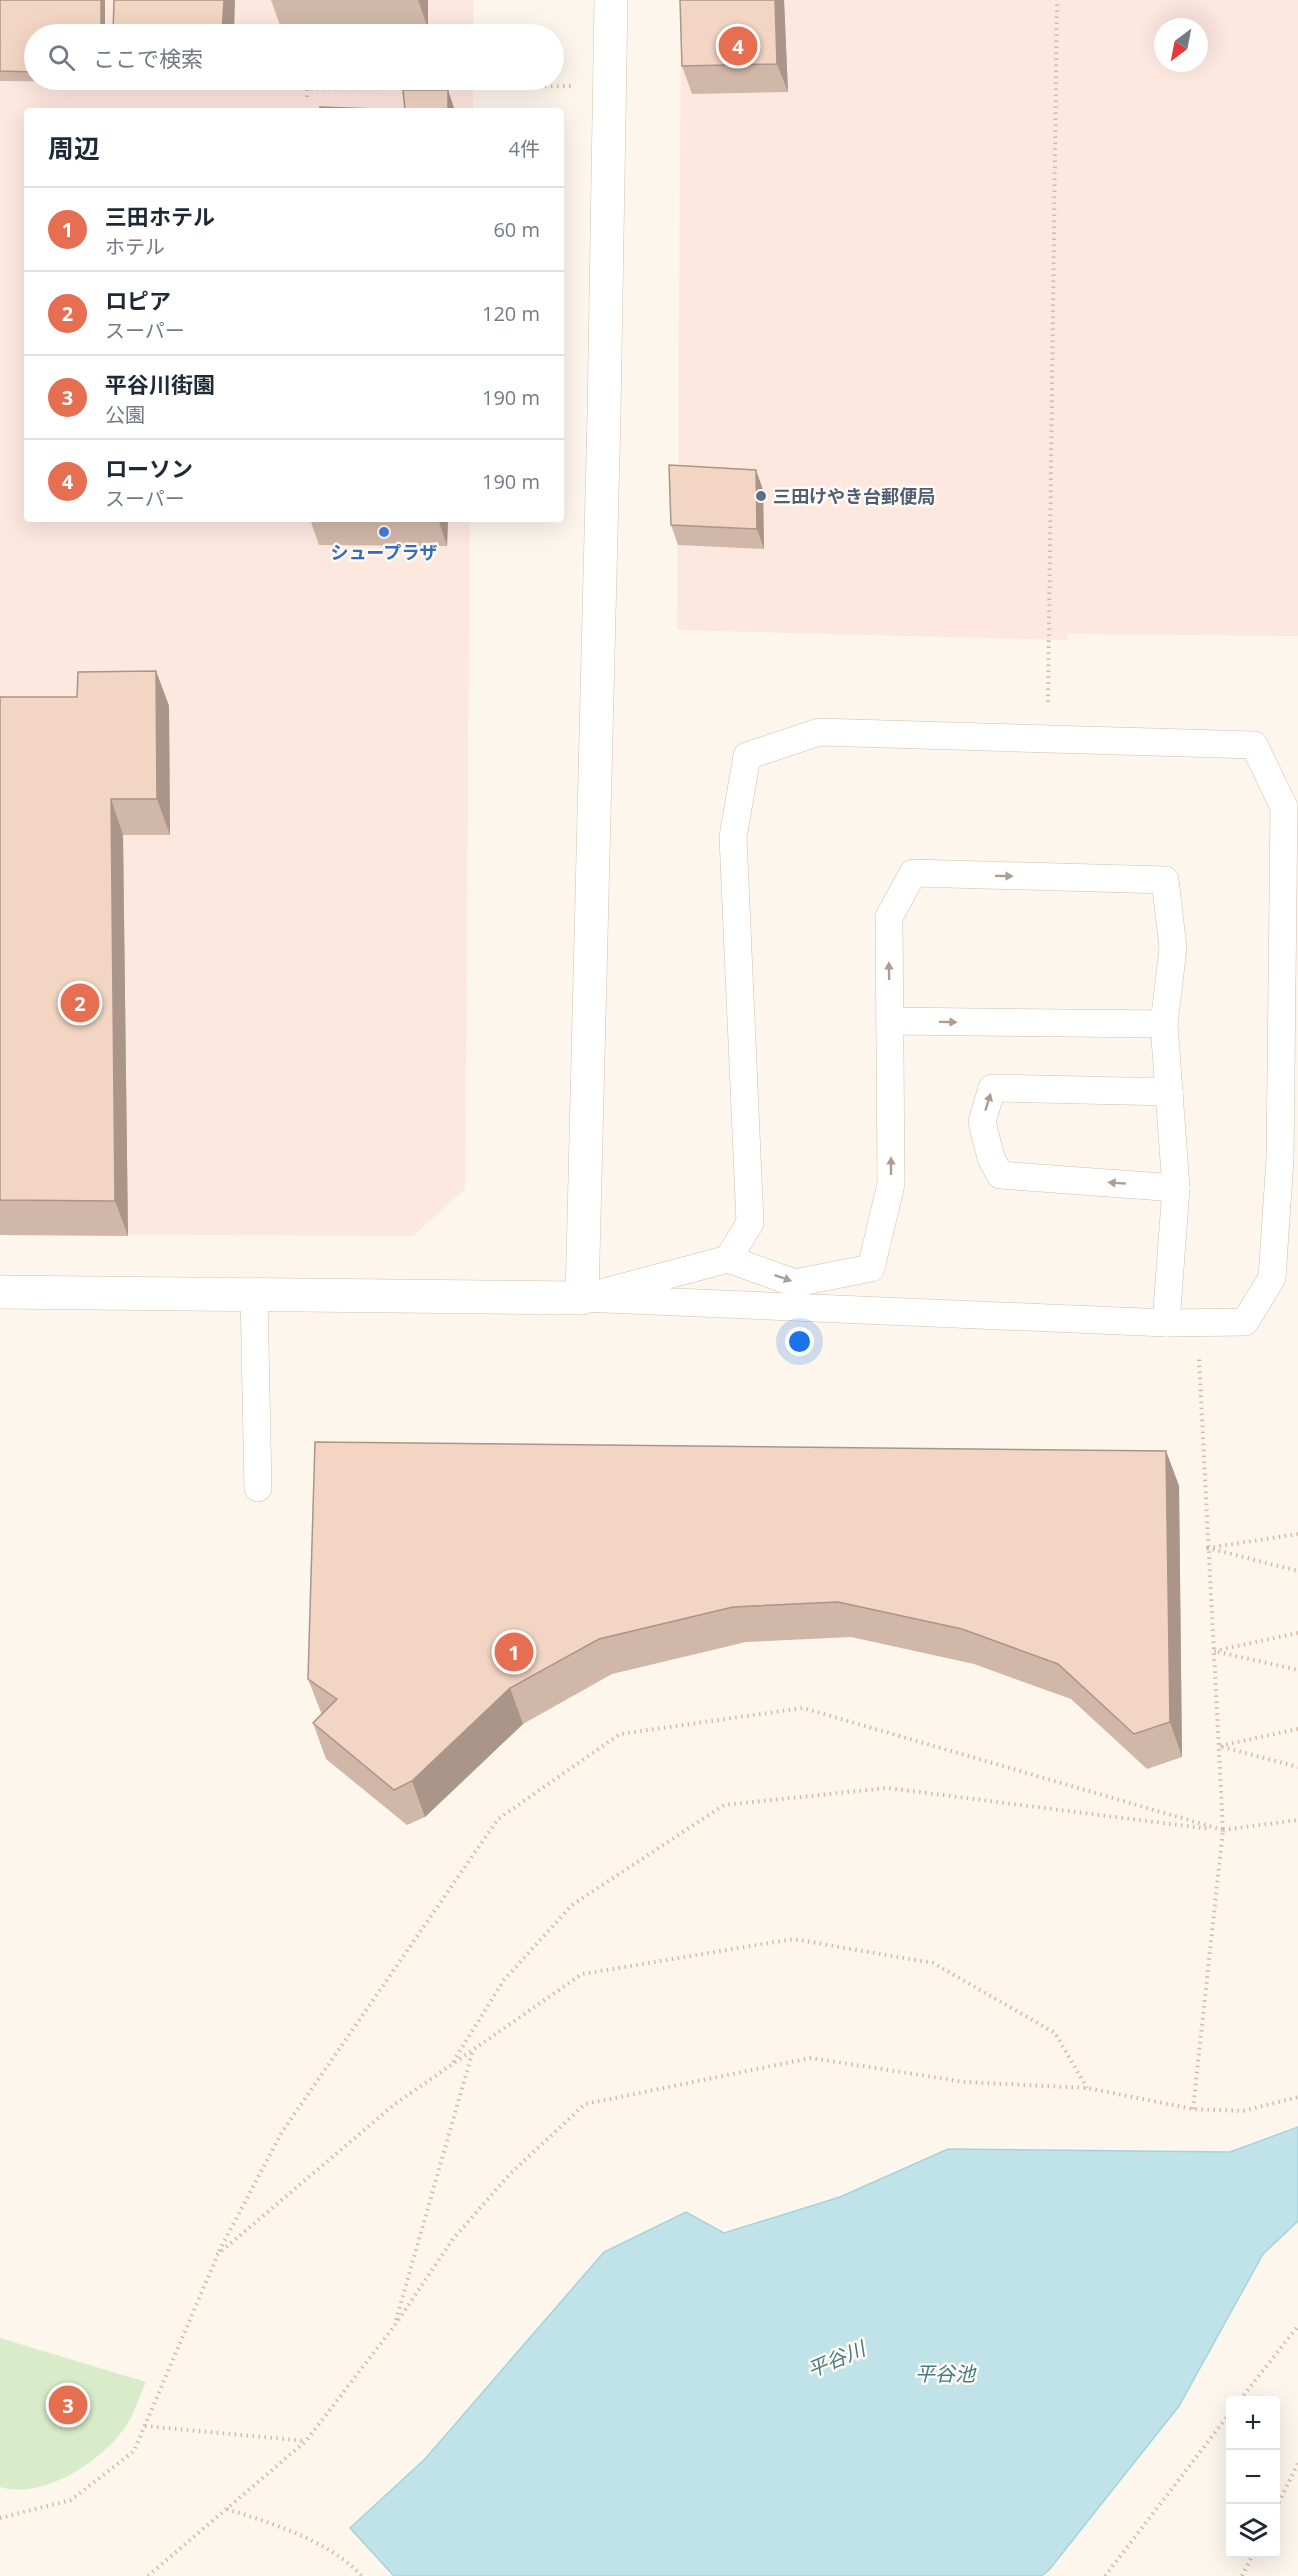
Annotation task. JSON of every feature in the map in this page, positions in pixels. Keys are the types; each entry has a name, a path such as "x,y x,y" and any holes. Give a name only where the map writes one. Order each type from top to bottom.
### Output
{"street":[{"path":"0,1292 582,1298 604,414 611,0"}],"lane":[{"path":"582,1298 1166,1323 1245,1322 1272,1278 1280,1159 1284,807 1254,746 819,732 747,756 733,837 750,1223 728,1259"},
{"path":"582,1298 728,1259 795,1283 872,1268 891,1185 889,917 913,873 1165,880 1173,948 1164,1024 1176,1188 1166,1323"},
{"path":"890,1021 1164,1024"},
{"path":"1169,1092 992,1088 982,1122 991,1158 1000,1175 1176,1188"},
{"path":"254,1295 258,1488"}],"path":[{"path":"1048,712 1058,0"},
{"path":"564,86 608,86"},
{"path":"307,90 307,97"},
{"path":"1193,2109 1223,1830 1197,1323"},
{"path":"1208,1548 1298,1534"},
{"path":"1208,1548 1298,1571"},
{"path":"1214,1651 1298,1633"},
{"path":"1214,1651 1298,1670"},
{"path":"0,2518 71,2500 134,2451 218,2254 282,2132 498,1819 620,1734 803,1708 1223,1830"},
{"path":"1219,1746 1298,1729"},
{"path":"1219,1746 1298,1767"},
{"path":"451,2065 504,1980 572,1905 724,1805 887,1788 1223,1830 1298,1820"},
{"path":"218,2254 395,2104 582,1974 793,1939 933,1963 1055,2033 1086,2088"},
{"path":"395,2325 473,2050"},
{"path":"148,2576 306,2441 395,2325 453,2238 509,2175 585,2104 811,2058 965,2082 1086,2088 1193,2109 1243,2111 1298,2097"},
{"path":"1243,2396 1298,2326"},
{"path":"1105,2576 1226,2418"},
{"path":"145,2426 306,2441"},
{"path":"1277,2504 1298,2463"},
{"path":"226,2508 321,2546 339,2556 362,2576"},
{"path":"1242,2576 1250,2558"}],"shaded area":[{"path":"0,0 474,0 473,24 24,24 24,90 473,90 473,108 24,108 24,522 470,522 465,1189 413,1236 0,1234"},
{"path":"681,0 1298,0 1298,636 1068,634 1067,640 677,630"}],"green space":[{"path":"0,2338 146,2382 131,2418 114,2442 86,2465 52,2483 17,2490 0,2487"}],"water":[{"name":"平谷池","path":"1298,2127 1298,2221 1263,2254 1179,2406 1049,2570 1041,2576 394,2576 350,2528 425,2459 604,2252 686,2212 724,2233 840,2197 948,2149 1230,2152"}],"building":[{"path":"0,0 101,0 101,24 24,24 24,72 0,71"},
{"path":"114,0 224,0 223,24 113,24"},
{"path":"680,0 775,0 777,64 682,66"},
{"path":"403,90 448,90 448,108 405,108"},
{"path":"669,465 756,470 757,529 671,525"},
{"path":"156,671 157,799 111,799 115,1201 0,1200 0,697 77,697 78,672"},
{"path":"315,1442 1166,1451 1170,1722 1134,1734 1058,1664 962,1629 838,1602 733,1607 599,1639 510,1688 412,1781 394,1790 313,1723 337,1699 308,1679"}],"place":[{"name":"ローソン","path":"738,46"},
{"name":"三田けやき台郵便局","path":"761,496"},
{"name":"シュープラザ","path":"384,532"},
{"name":"ロピア","path":"80,1003"},
{"name":"三田ホテル","path":"514,1652"},
{"name":"平谷川街園","path":"68,2405"}],"water label":[{"name":"平谷川","path":"836,2359"}]}
